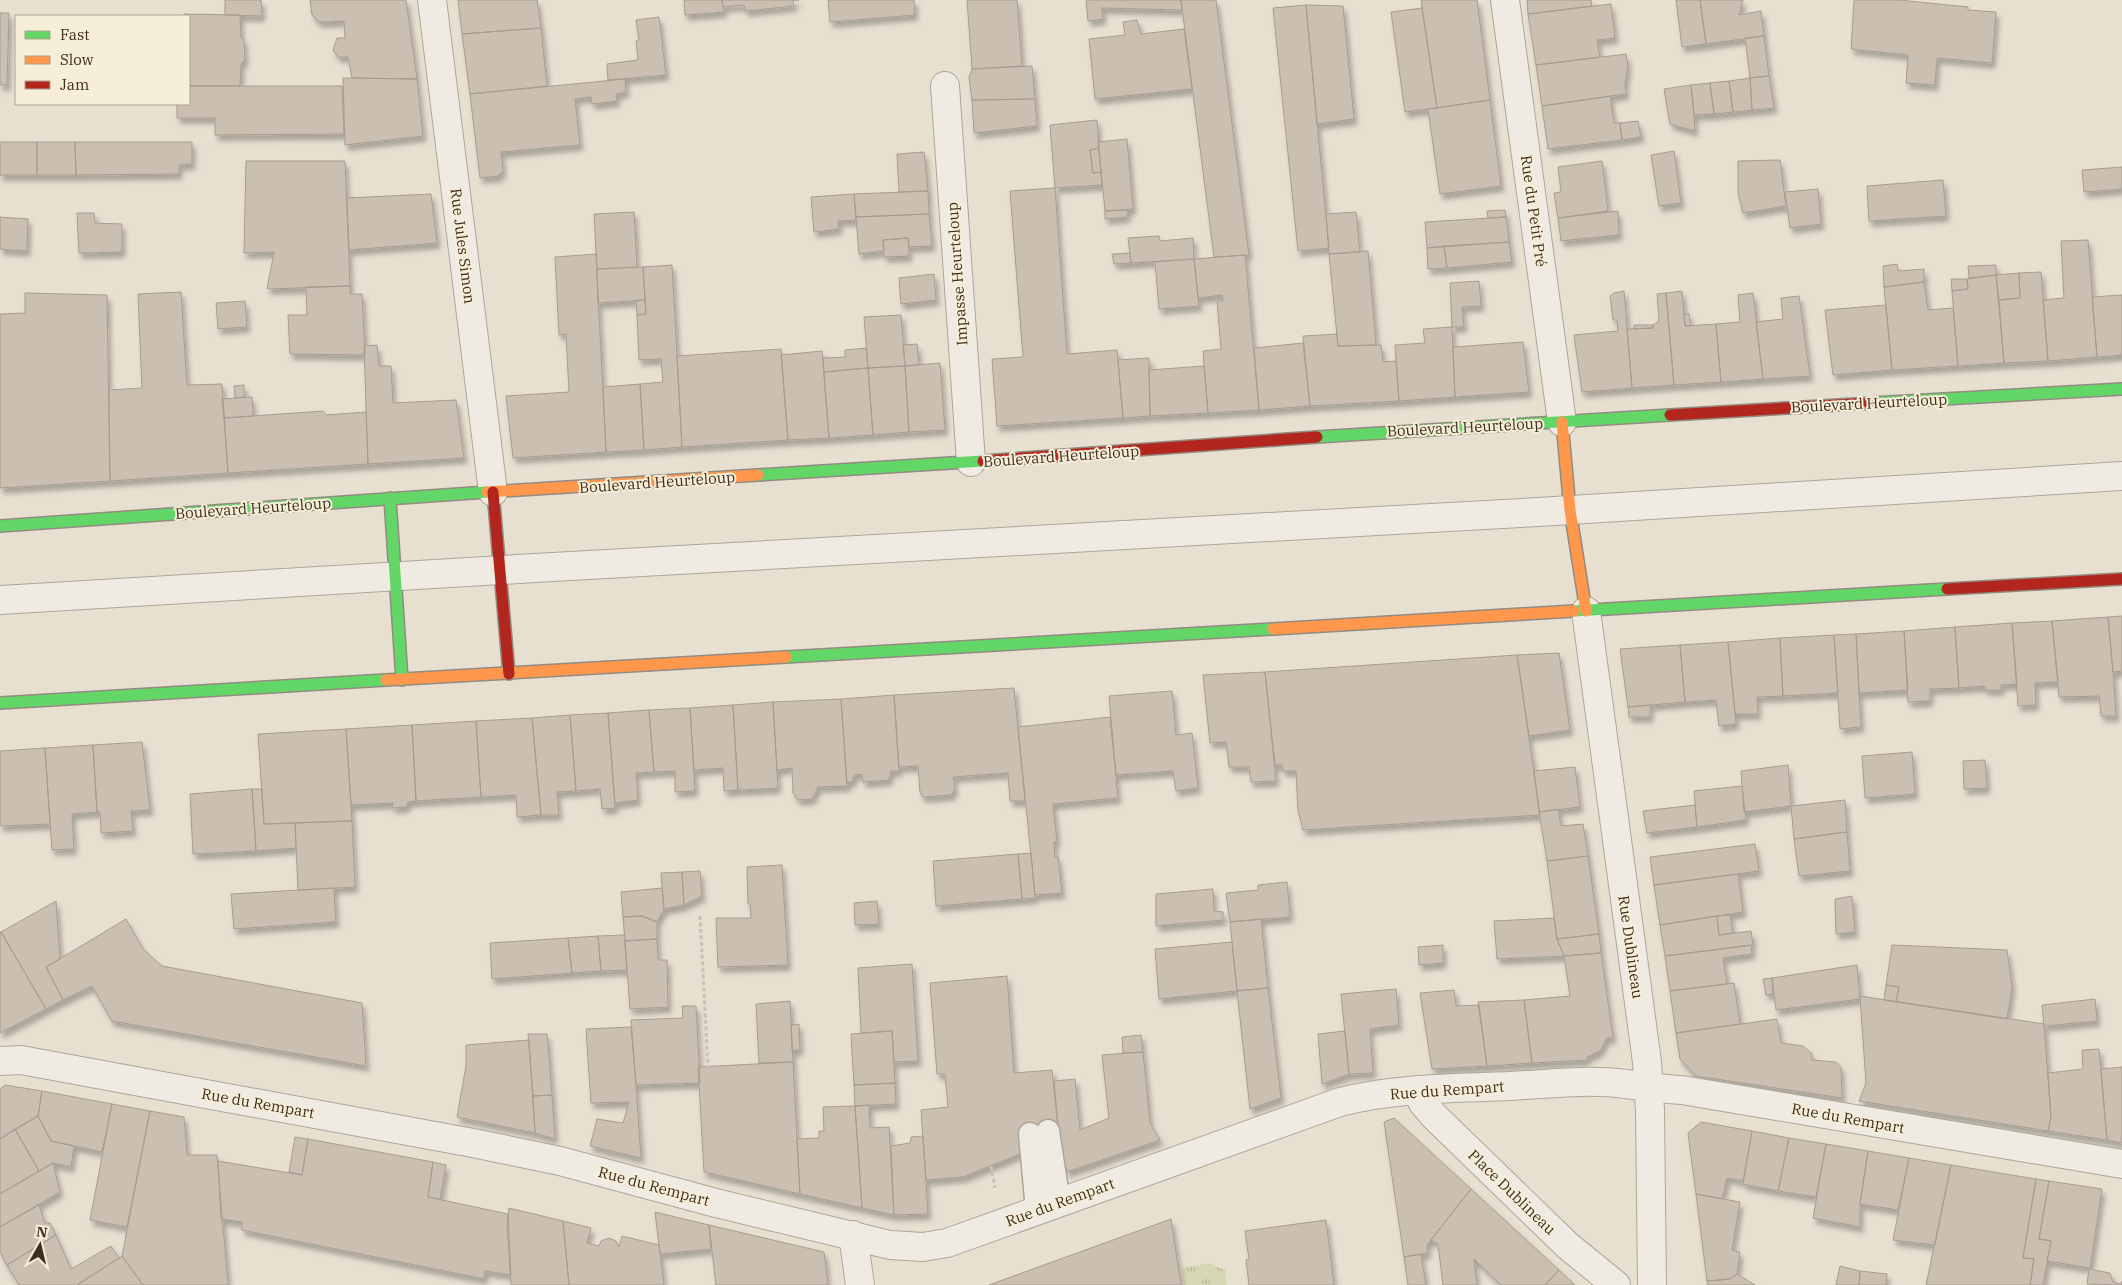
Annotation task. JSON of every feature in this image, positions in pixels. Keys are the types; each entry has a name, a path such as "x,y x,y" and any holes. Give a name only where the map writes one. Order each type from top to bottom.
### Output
{"main road":[{"name":"Boulevard Heurteloup","path":"0,526 390,498 970,462 1379,432 2122,389"},
{"path":"1562,422 1570,510 1586,611"},
{"path":"493,492 509,674"},
{"path":"390,498 402,680"},
{"path":"0,703 2122,579"}],"street":[{"name":"Rue Jules Simon","path":"432,0 493,492"},
{"name":"Rue du Petit Pré","path":"1505,0 1562,422"},
{"name":"Impasse Heurteloup","path":"945,86 970,462"},
{"path":"0,600 1570,510 2122,476"},
{"name":"Rue Dublineau","path":"1586,611 1649,1089 1652,1285"},
{"name":"Rue du Rempart","path":"0,1061 21,1060 473,1143 560,1161 716,1203 890,1245 922,1246 947,1243 1340,1102 1359,1097 1417,1090 1573,1083 1626,1084 1649,1089 1682,1090 2122,1164"},
{"name":"Place Dublineau","path":"1417,1090 1423,1103 1441,1122 1568,1246 1616,1285"},
{"path":"853,1235 860,1285"}],"lane":[{"path":"1039,1133 1048,1207"}],"path":[{"path":"700,916 708,1067"}],"green space":[{"path":"1210,1263 1225,1270 1227,1285 1184,1285 1182,1268"}],"building":[{"path":"225,0 261,0 262,16 225,15"},
{"path":"310,0 406,0 417,79 352,78 348,57 338,57 333,50 337,38 345,38 344,21 319,22 312,15"},
{"path":"458,0 537,0 541,28 462,34"},
{"path":"684,0 722,0 724,12 685,15"},
{"path":"722,0 793,0 794,6 745,11 744,5 723,7"},
{"path":"828,0 914,0 915,15 830,22"},
{"path":"967,0 1017,0 1022,66 972,69"},
{"path":"1086,0 1181,0 1182,10 1102,8 1103,19 1088,21"},
{"path":"1181,0 1216,0 1249,255 1214,257"},
{"path":"1421,0 1477,0 1490,100 1437,108"},
{"path":"1527,0 1591,0 1592,6 1528,14"},
{"path":"1676,0 1700,0 1706,44 1682,47"},
{"path":"1700,0 1743,0 1739,15 1761,11 1764,36 1706,44"},
{"path":"1854,0 1899,0 1968,7 1968,10 1996,12 1992,63 1937,58 1935,85 1906,83 1908,55 1851,49"},
{"path":"1611,4 1615,38 1597,40 1600,57 1536,65 1528,14"},
{"path":"1306,5 1329,248 1298,251 1273,8"},
{"path":"1306,5 1343,6 1354,119 1317,124"},
{"path":"1422,8 1437,108 1405,112 1391,12"},
{"path":"0,13 9,13 7,85 0,85"},
{"path":"184,14 240,15 241,38 244,40 245,60 241,64 240,86 190,86 190,15"},
{"path":"659,17 666,75 608,80 607,64 638,60 636,41 639,40 636,20"},
{"path":"1137,20 1141,34 1184,29 1192,89 1095,99 1089,39 1125,35 1123,22"},
{"path":"541,28 547,86 470,94 462,34"},
{"path":"1764,36 1769,76 1750,78 1745,38"},
{"path":"1626,54 1628,66 1625,84 1626,94 1542,106 1536,65"},
{"path":"1032,66 1035,99 972,100 969,77 972,69"},
{"path":"1769,76 1774,108 1752,110 1750,78"},
{"path":"343,78 417,79 423,136 345,145"},
{"path":"1750,78 1752,110 1733,112 1729,81"},
{"path":"625,79 626,92 616,94 617,101 592,104 591,97 575,99 580,145 501,152 503,170 499,176 480,178 470,94"},
{"path":"1729,81 1733,112 1714,114 1710,83"},
{"path":"1710,83 1714,114 1694,115 1691,85"},
{"path":"1691,85 1695,131 1670,124 1664,89"},
{"path":"190,86 342,86 344,134 215,135 215,118 177,118 177,105 190,105"},
{"path":"1610,96 1614,123 1620,123 1622,140 1548,149 1542,106"},
{"path":"1035,99 1037,126 974,133 972,100"},
{"path":"1490,100 1501,186 1440,194 1428,109"},
{"path":"1097,120 1099,148 1090,150 1093,173 1101,172 1102,185 1055,188 1050,125"},
{"path":"1638,121 1641,137 1622,140 1620,123"},
{"path":"1127,139 1133,209 1105,211 1098,142"},
{"path":"0,142 37,142 37,175 0,175"},
{"path":"37,142 75,142 76,175 37,175"},
{"path":"75,142 192,142 192,164 179,165 179,174 76,175"},
{"path":"1099,148 1101,172 1093,173 1090,150"},
{"path":"1674,151 1681,203 1659,206 1651,155"},
{"path":"924,152 928,191 899,192 897,154"},
{"path":"1780,160 1786,206 1743,213 1738,193 1738,161"},
{"path":"246,161 345,161 350,286 267,289 274,252 244,253"},
{"path":"1602,161 1608,211 1558,218 1554,193 1561,192 1558,167"},
{"path":"2122,167 2122,189 2084,192 2082,170"},
{"path":"1943,180 1946,216 1869,221 1867,186"},
{"path":"1055,188 1067,354 1117,350 1123,418 997,426 992,359 1023,357 1010,191"},
{"path":"1818,189 1821,224 1790,228 1785,192"},
{"path":"928,191 929,214 856,217 854,194"},
{"path":"431,194 437,243 349,250 347,198"},
{"path":"854,194 856,220 838,221 839,229 814,232 811,197"},
{"path":"1127,210 1127,217 1105,219 1105,211"},
{"path":"1505,210 1506,217 1488,218 1487,211"},
{"path":"1618,211 1619,235 1561,241 1558,218"},
{"path":"634,212 637,267 597,269 594,214"},
{"path":"1356,212 1360,252 1329,254 1326,214"},
{"path":"77,213 94,213 95,223 122,224 122,252 79,253"},
{"path":"929,214 932,246 909,247 908,238 883,240 884,251 859,254 856,217"},
{"path":"0,217 28,219 27,251 0,249"},
{"path":"1506,217 1509,242 1427,248 1425,222"},
{"path":"1159,236 1160,241 1193,238 1194,259 1131,263 1128,238"},
{"path":"908,238 909,256 884,257 883,240"},
{"path":"2088,240 2097,357 2048,361 2043,300 2064,298 2061,241"},
{"path":"1509,242 1512,262 1447,268 1444,246"},
{"path":"1444,246 1447,268 1428,269 1427,248"},
{"path":"1368,251 1376,345 1338,346 1329,254"},
{"path":"1130,253 1131,263 1114,264 1112,254"},
{"path":"596,254 606,452 513,458 506,396 569,392 566,334 559,335 555,257"},
{"path":"1245,255 1259,410 1208,413 1203,351 1221,349 1217,301 1223,301 1222,295 1198,298 1194,259"},
{"path":"1194,259 1199,306 1159,309 1155,262"},
{"path":"1897,264 1898,271 1924,269 1924,282 1884,287 1883,266"},
{"path":"672,265 682,447 644,450 640,384 663,382 661,359 639,360 637,315 646,314 643,267"},
{"path":"1996,265 1996,275 1969,278 1968,266"},
{"path":"643,267 645,300 598,303 597,269"},
{"path":"2041,272 2048,361 2004,363 1999,300 2020,298 2019,273"},
{"path":"2019,273 2020,298 1999,300 1996,275"},
{"path":"934,274 936,300 901,304 899,278"},
{"path":"1996,275 2004,363 1958,366 1952,291 1968,289 1967,279"},
{"path":"1951,279 1967,279 1968,289 1952,291"},
{"path":"1479,281 1481,306 1462,307 1464,327 1452,327 1450,283"},
{"path":"1924,282 1928,310 1953,308 1958,366 1892,370 1884,287"},
{"path":"350,286 350,294 362,294 365,355 290,354 288,315 307,315 306,287"},
{"path":"1624,291 1632,388 1582,392 1574,335 1618,331 1617,320 1613,320 1610,296"},
{"path":"1682,291 1685,326 1716,324 1721,382 1674,385 1666,293"},
{"path":"181,292 187,385 222,384 228,473 110,481 109,390 142,388 138,294"},
{"path":"25,293 107,295 110,481 0,488 0,314 25,313"},
{"path":"1666,293 1674,385 1632,388 1627,329 1653,328 1653,325 1659,321 1657,294"},
{"path":"1753,293 1763,379 1721,382 1716,324 1740,322 1738,295"},
{"path":"2122,295 2122,355 2097,357 2092,297"},
{"path":"1799,296 1810,376 1763,379 1756,322 1783,319 1781,298"},
{"path":"645,300 646,314 637,315 636,301"},
{"path":"245,301 247,327 218,329 216,303"},
{"path":"1886,305 1892,370 1833,375 1825,310"},
{"path":"1684,314 1689,314 1691,326 1685,326"},
{"path":"901,315 905,366 868,368 864,317"},
{"path":"1634,325 1653,325 1653,328 1634,329"},
{"path":"1452,327 1455,397 1399,401 1395,345 1425,343 1423,329"},
{"path":"1337,334 1338,346 1381,345 1383,362 1396,361 1399,401 1310,406 1303,336"},
{"path":"1523,342 1529,392 1455,397 1453,347"},
{"path":"1303,343 1310,406 1259,410 1254,348"},
{"path":"917,344 919,365 905,366 903,345"},
{"path":"377,345 379,366 391,366 393,403 456,400 464,458 368,464 364,346"},
{"path":"866,348 868,368 824,372 823,358 845,357 845,350"},
{"path":"781,349 788,440 682,447 677,356"},
{"path":"822,351 829,438 788,440 781,355"},
{"path":"1149,358 1150,416 1123,418 1118,360"},
{"path":"940,363 945,430 909,432 905,366"},
{"path":"905,366 909,432 873,435 868,368"},
{"path":"1204,366 1208,413 1150,416 1149,370"},
{"path":"868,368 873,435 829,438 824,372"},
{"path":"640,384 644,450 606,452 603,387"},
{"path":"244,385 244,397 235,398 234,386"},
{"path":"252,397 253,416 224,418 222,399"},
{"path":"323,411 326,415 366,412 368,464 228,473 224,418"},
{"path":"2122,616 2122,671 2113,672 2108,617"},
{"path":"2108,617 2116,716 2101,716 2099,696 2059,697 2052,621"},
{"path":"2052,621 2058,682 2035,683 2036,705 2018,706 2012,623"},
{"path":"2012,623 2017,684 2001,685 2001,690 1985,690 1985,686 1959,688 1955,627"},
{"path":"1955,627 1959,688 1930,689 1930,701 1908,702 1904,631"},
{"path":"1904,631 1908,690 1859,693 1856,634"},
{"path":"1856,634 1861,727 1840,729 1834,635"},
{"path":"1834,635 1838,693 1783,696 1780,638"},
{"path":"1780,638 1783,696 1757,697 1758,714 1735,714 1728,642"},
{"path":"1728,642 1736,724 1719,726 1716,700 1685,702 1680,645"},
{"path":"1680,645 1685,702 1628,707 1620,649"},
{"path":"1559,653 1570,730 1529,736 1517,655"},
{"path":"1517,655 1540,815 1303,830 1298,810 1296,771 1283,771 1282,765 1275,765 1265,672"},
{"path":"1265,672 1276,781 1251,782 1249,767 1229,767 1226,742 1210,743 1203,675"},
{"path":"1014,688 1025,801 1010,801 1008,773 953,777 955,789 951,795 923,797 920,792 918,766 899,767 894,695"},
{"path":"1172,691 1176,735 1192,733 1198,788 1176,791 1173,771 1116,775 1109,696"},
{"path":"894,695 899,771 891,771 889,780 863,782 862,774 854,775 853,781 847,783 841,699"},
{"path":"841,699 847,786 818,787 812,799 798,800 793,793 792,768 777,770 773,702"},
{"path":"773,702 778,788 738,790 733,705"},
{"path":"733,705 738,790 724,791 723,768 694,770 690,708"},
{"path":"1650,705 1650,717 1629,717 1628,707"},
{"path":"690,708 695,791 675,792 675,771 654,772 649,710"},
{"path":"649,710 654,772 636,773 638,800 615,803 608,713"},
{"path":"608,713 615,808 602,809 600,789 576,791 570,715"},
{"path":"570,715 576,791 557,792 559,815 541,815 532,718"},
{"path":"1110,717 1118,798 1053,804 1057,841 1054,842 1055,857 1058,857 1062,893 1035,895 1018,727"},
{"path":"532,718 541,815 517,817 516,795 481,797 476,721"},
{"path":"476,721 481,797 416,801 412,725"},
{"path":"412,725 416,801 408,802 406,807 392,808 393,803 351,805 346,729"},
{"path":"346,729 352,821 264,824 258,734"},
{"path":"142,742 150,810 131,811 133,831 101,833 100,812 97,812 93,745"},
{"path":"93,745 97,812 72,814 74,849 52,850 45,748"},
{"path":"45,748 50,824 0,826 0,751"},
{"path":"1912,752 1915,794 1865,798 1862,756"},
{"path":"1985,760 1987,788 1964,789 1963,761"},
{"path":"1788,765 1791,806 1744,812 1741,771"},
{"path":"1575,767 1580,807 1539,812 1534,771"},
{"path":"1742,786 1746,820 1697,827 1694,791"},
{"path":"252,789 256,851 193,854 190,794"},
{"path":"252,789 262,789 264,824 295,823 296,848 256,851"},
{"path":"1845,800 1847,832 1794,839 1791,806"},
{"path":"1695,805 1697,827 1647,833 1643,811"},
{"path":"1558,809 1561,826 1583,824 1588,856 1547,861 1539,812"},
{"path":"352,821 355,887 298,890 295,823"},
{"path":"1847,832 1850,871 1799,876 1794,839"},
{"path":"1755,844 1759,871 1654,885 1650,857"},
{"path":"1031,853 1035,898 1022,899 1018,854"},
{"path":"1018,854 1022,899 936,906 933,861"},
{"path":"1588,856 1599,934 1557,939 1547,861"},
{"path":"782,865 788,965 718,967 716,918 751,918 750,904 748,904 747,867"},
{"path":"700,871 702,896 684,905 682,872"},
{"path":"682,872 684,905 664,909 661,873"},
{"path":"1738,874 1743,912 1660,925 1654,885"},
{"path":"1287,882 1290,917 1230,922 1226,893 1258,890 1258,885"},
{"path":"334,888 336,922 234,929 231,894"},
{"path":"662,888 664,909 657,922 642,916 623,917 621,892"},
{"path":"1213,889 1214,911 1223,912 1223,920 1156,926 1156,894"},
{"path":"1852,896 1855,932 1836,934 1835,899"},
{"path":"56,901 60,959 46,967 63,1000 46,1009 1,932"},
{"path":"877,901 879,924 855,925 854,903"},
{"path":"1730,915 1733,933 1719,935 1717,916"},
{"path":"642,916 657,922 657,939 625,941 623,917"},
{"path":"1717,916 1719,935 1751,931 1753,945 1665,956 1660,925"},
{"path":"1554,918 1557,939 1564,956 1497,959 1494,921"},
{"path":"126,919 143,949 162,966 362,1003 366,1066 112,1021 92,986 63,1000 46,967"},
{"path":"1261,919 1268,988 1237,991 1230,922"},
{"path":"0,932 46,1009 0,1033"},
{"path":"1599,934 1601,953 1564,956 1557,939"},
{"path":"624,935 627,970 601,971 598,936"},
{"path":"598,936 601,971 572,973 568,938"},
{"path":"568,938 572,973 492,979 490,943"},
{"path":"657,939 658,960 667,960 668,1007 630,1009 625,941"},
{"path":"1232,942 1237,991 1159,999 1155,949"},
{"path":"1443,945 1443,963 1419,965 1418,947"},
{"path":"1751,945 1752,954 1723,958 1727,984 1670,991 1665,956"},
{"path":"1892,945 2007,950 2012,987 2007,1019 1896,1002 1899,987 1886,985"},
{"path":"1601,953 1613,1038 1607,1038 1600,1051 1587,1057 1587,1060 1532,1063 1524,1000 1570,996 1564,956"},
{"path":"912,964 918,1061 894,1062 892,1031 861,1033 858,968"},
{"path":"1857,965 1860,999 1776,1010 1772,978"},
{"path":"1007,976 1014,1073 1052,1070 1059,1138 963,1177 926,1180 921,1110 948,1107 945,1074 937,1074 930,983"},
{"path":"1772,978 1773,994 1766,995 1763,979"},
{"path":"1734,983 1740,1024 1676,1033 1670,991"},
{"path":"1886,985 1899,987 1896,1002 1884,1000"},
{"path":"1268,988 1281,1098 1250,1109 1237,991"},
{"path":"1396,989 1399,1025 1370,1029 1373,1073 1349,1074 1341,994"},
{"path":"1454,990 1456,1006 1479,1005 1487,1066 1432,1069 1420,993"},
{"path":"1860,996 2044,1024 2051,1118 2048,1131 1859,1101 1866,1083"},
{"path":"2095,999 2097,1021 2044,1026 2042,1005"},
{"path":"1524,1000 1532,1063 1487,1066 1478,1002"},
{"path":"790,1001 793,1062 759,1063 756,1004"},
{"path":"682,1006 696,1006 700,1083 636,1085 631,1020 683,1018"},
{"path":"1777,1019 1781,1043 1803,1046 1812,1054 1812,1060 1836,1062 1841,1068 1842,1098 1696,1076 1680,1059 1676,1033"},
{"path":"799,1024 800,1050 792,1050 791,1025"},
{"path":"631,1027 641,1158 590,1146 597,1119 623,1123 629,1102 591,1103 586,1029"},
{"path":"892,1031 895,1083 854,1085 851,1034"},
{"path":"1345,1031 1349,1074 1322,1084 1318,1034"},
{"path":"528,1034 547,1034 552,1095 533,1096"},
{"path":"1141,1035 1143,1052 1123,1053 1122,1037"},
{"path":"529,1040 535,1133 457,1117 466,1066 466,1045"},
{"path":"2099,1049 2107,1140 2048,1131 2051,1118 2048,1073 2083,1069 2082,1050"},
{"path":"1143,1052 1150,1123 1160,1140 1067,1172 1060,1147 1054,1081 1075,1079 1080,1130 1109,1118 1102,1055"},
{"path":"793,1062 800,1194 704,1172 698,1067"},
{"path":"2122,1067 2122,1143 2107,1140 2101,1069"},
{"path":"895,1083 896,1104 855,1106 854,1085"},
{"path":"5,1085 42,1091 38,1116 0,1139 0,1089"},
{"path":"42,1091 112,1104 102,1152 51,1141 38,1116"},
{"path":"552,1095 555,1139 535,1133 533,1096"},
{"path":"112,1104 150,1111 127,1227 90,1220"},
{"path":"869,1105 870,1128 889,1127 894,1215 862,1208 855,1106"},
{"path":"855,1106 862,1208 800,1194 797,1139 819,1138 819,1131 824,1131 823,1107"},
{"path":"150,1111 184,1117 187,1155 217,1155 228,1285 143,1285 122,1256"},
{"path":"38,1116 51,1141 74,1146 71,1167 53,1163 39,1171 15,1129"},
{"path":"1394,1118 1471,1189 1427,1245 1428,1253 1404,1257 1384,1122"},
{"path":"1701,1122 1752,1131 1743,1181 1727,1178 1722,1199 1696,1194 1688,1133"},
{"path":"15,1129 39,1171 0,1194 0,1139"},
{"path":"1752,1131 1789,1138 1778,1191 1743,1184"},
{"path":"923,1136 928,1214 894,1215 891,1146 910,1143 911,1137"},
{"path":"295,1137 308,1139 302,1175 289,1172"},
{"path":"1789,1138 1826,1144 1816,1197 1778,1191"},
{"path":"308,1139 433,1162 428,1197 508,1214 511,1275 485,1271 484,1279 242,1230 242,1222 221,1219 218,1161 302,1175"},
{"path":"1826,1144 1868,1151 1860,1204 1860,1227 1813,1218"},
{"path":"1868,1151 1909,1158 1898,1210 1860,1204"},
{"path":"1909,1158 1951,1165 1935,1245 1893,1240"},
{"path":"433,1162 446,1165 440,1199 428,1197"},
{"path":"53,1163 60,1192 0,1227 0,1194"},
{"path":"1951,1165 2036,1179 2023,1258 2034,1259 2030,1285 1926,1285"},
{"path":"2036,1179 2049,1181 2039,1239 2051,1241 2043,1285 2030,1285 2034,1259 2023,1258"},
{"path":"2049,1181 2102,1189 2090,1268 2047,1261 2051,1241 2039,1239"},
{"path":"1471,1189 1559,1270 1545,1285 1501,1285 1474,1259 1477,1285 1443,1285 1438,1244 1431,1240"},
{"path":"1696,1194 1740,1202 1732,1250 1740,1252 1737,1274 1730,1279 1707,1281"},
{"path":"39,1205 45,1223 50,1223 56,1235 7,1265 0,1252 0,1227"},
{"path":"509,1208 563,1221 569,1285 511,1285 507,1224"},
{"path":"655,1212 709,1225 711,1249 660,1254"},
{"path":"1171,1219 1181,1285 989,1285 1030,1270"},
{"path":"1326,1220 1334,1285 1249,1285 1246,1260 1249,1259 1245,1231"},
{"path":"563,1221 591,1228 587,1243 599,1246 601,1241 609,1238 616,1241 619,1247 622,1236 659,1245 664,1285 569,1285"},
{"path":"709,1225 824,1252 828,1285 716,1285"},
{"path":"56,1235 71,1269 111,1246 119,1258 77,1285 19,1285 7,1265"},
{"path":"1421,1254 1426,1285 1408,1285 1404,1257"},
{"path":"122,1256 143,1285 77,1285 119,1258"},
{"path":"1840,1266 1860,1271 1859,1285 1836,1285"},
{"path":"2089,1269 2110,1273 2113,1282 2121,1284 2122,1281 2122,1285 2087,1284"},
{"path":"1559,1270 1575,1285 1545,1285"},
{"path":"1860,1271 1887,1274 1886,1285 1859,1285"},
{"path":"1737,1274 1755,1285 1708,1285 1707,1281 1730,1279"}],"traffic: fast":[{"path":"1872,403 2122,389"},
{"path":"1317,437 1670,415"},
{"path":"758,475 983,461"},
{"path":"0,526 487,492"},
{"path":"390,498 402,680"},
{"path":"1574,611 1947,589"},
{"path":"786,657 1273,629"},
{"path":"0,703 386,680"}],"traffic: slow":[{"path":"1562,422 1570,510 1586,611"},
{"path":"487,492 758,475"},
{"path":"1273,629 1574,611"},
{"path":"386,680 786,657"}],"traffic: jam":[{"path":"1670,415 1872,403"},
{"path":"983,461 1317,437"},
{"path":"493,492 509,674"},
{"path":"1947,589 2122,579"}]}
